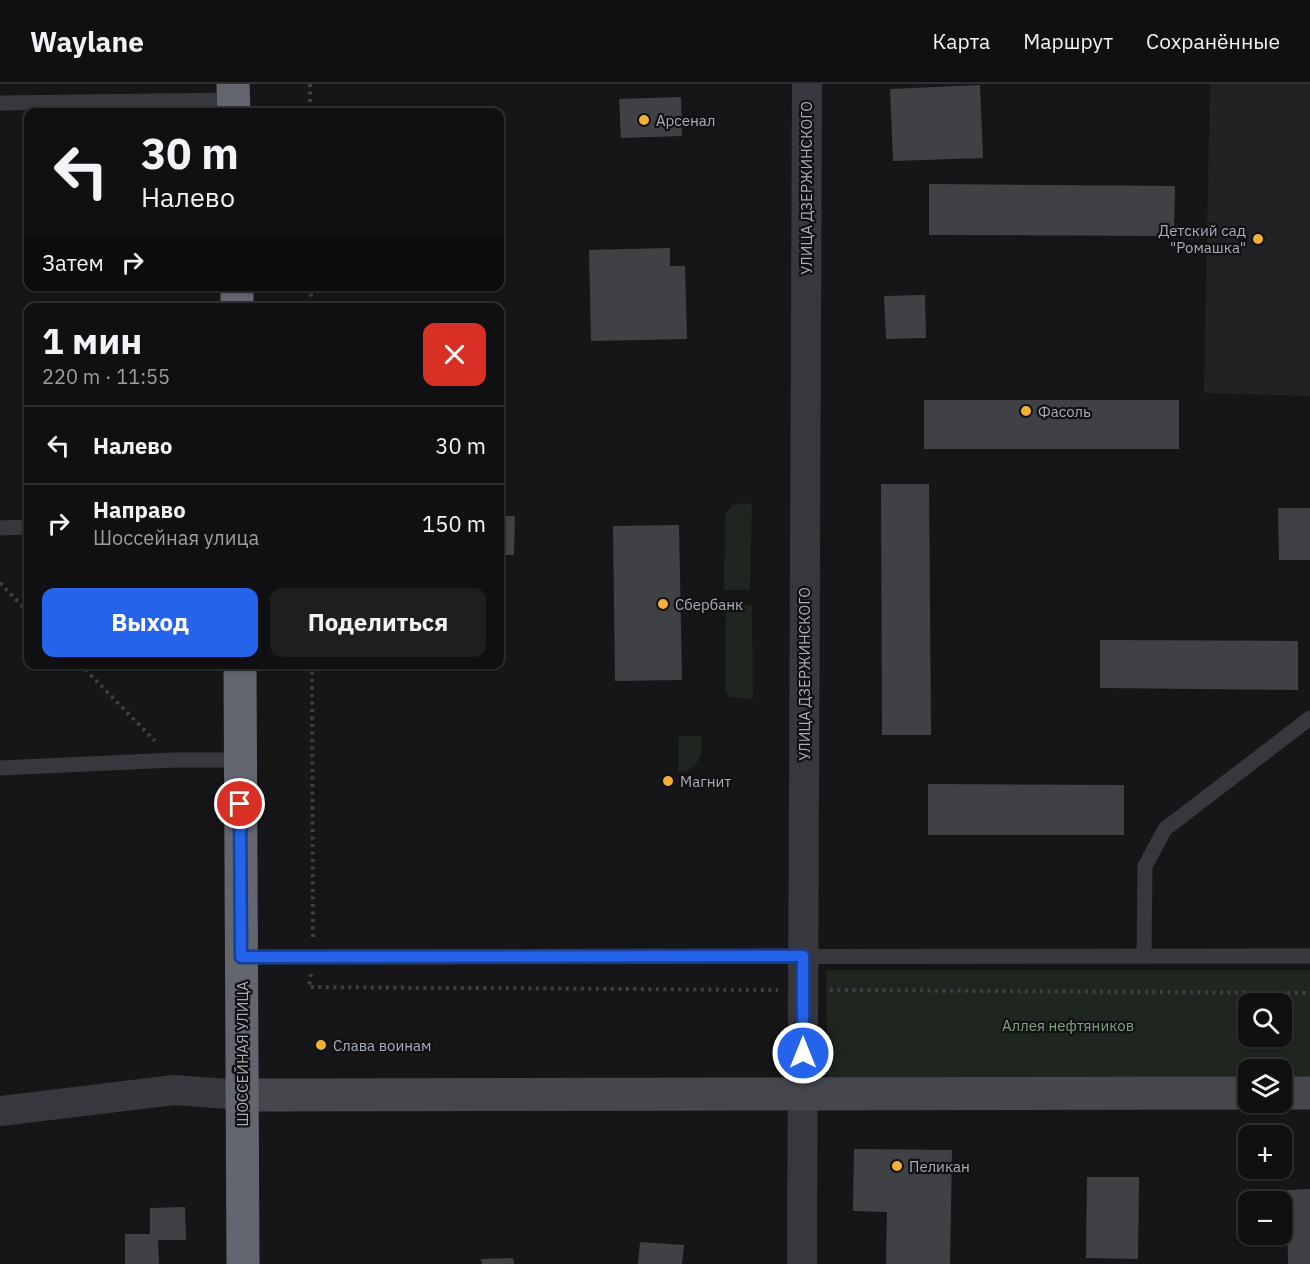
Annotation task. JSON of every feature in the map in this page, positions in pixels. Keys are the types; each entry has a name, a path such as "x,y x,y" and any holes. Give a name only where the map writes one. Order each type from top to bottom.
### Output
{"highway":[{"name":"ШОССЕЙНАЯ УЛИЦА","path":"240,669 243,1264"}],"street":[{"name":"УЛИЦА ДЗЕРЖИНСКОГО","path":"802,1264 807,84"},
{"path":"0,1110 174,1090 242,1095 1238,1093"},
{"path":"1292,1093 1310,1093"}],"lane":[{"path":"0,104 233,99"},
{"path":"0,528 24,527"},
{"path":"1144,956 1145,866 1165,829 1310,718"},
{"path":"0,768 174,760 240,760"},
{"path":"241,957 1310,956"}],"path":[{"path":"310,84 310,108"},
{"path":"0,583 24,608"},
{"path":"85,669 174,760"},
{"path":"312,669 313,956"}],"shaded area":[{"name":"Детский сад \"Ромашка\"","path":"1210,84 1310,84 1310,396 1204,393"}],"green space":[{"path":"741,503 752,504 750,590 724,590 725,515 731,506"},
{"path":"726,605 752,606 753,699 729,697 725,689"},
{"path":"679,736 701,736 702,749 695,765 678,772"},
{"name":"Аллея нефтяников","path":"826,970 1310,970 1310,1078 1292,1079 1292,1059 1238,1059 1238,1079 828,1080"}],"building":[{"path":"980,85 983,158 893,161 890,89"},
{"path":"681,97 682,136 621,138 619,99"},
{"path":"929,184 1175,186 1174,236 929,235"},
{"path":"670,248 670,266 685,266 687,339 591,341 589,250"},
{"path":"925,295 926,338 886,339 884,296"},
{"path":"924,400 1179,400 1179,449 924,449"},
{"path":"881,484 929,484 931,735 882,735"},
{"path":"1278,508 1310,508 1310,560 1279,560"},
{"path":"504,516 515,516 514,555 506,555 505,637"},
{"path":"679,525 682,680 615,681 613,526"},
{"path":"1100,640 1298,641 1298,690 1100,688"},
{"path":"928,784 1124,785 1124,835 928,835"},
{"path":"854,1149 952,1150 950,1264 886,1264 887,1212 853,1211"},
{"path":"1087,1177 1139,1177 1138,1259 1086,1258"},
{"path":"1310,1189 1310,1264 1288,1264 1288,1245 1292,1245 1292,1191 1287,1190"},
{"path":"185,1207 186,1240 158,1240 159,1264 125,1264 125,1234 150,1234 150,1208"},
{"path":"640,1242 684,1245 682,1264 638,1264"},
{"path":"513,1258 514,1264 482,1264 481,1259"}],"place":[{"name":"Арсенал","path":"644,120"},
{"name":"Детский сад \"Ромашка\"","path":"1258,239"},
{"name":"Фасоль","path":"1026,411"},
{"name":"Сбербанк","path":"663,604"},
{"name":"Магнит","path":"668,781"},
{"name":"Слава воинам","path":"321,1045"},
{"name":"Пеликан","path":"897,1166"}],"route":[{"path":"240,804 241,957 803,956 803,1053"}]}
